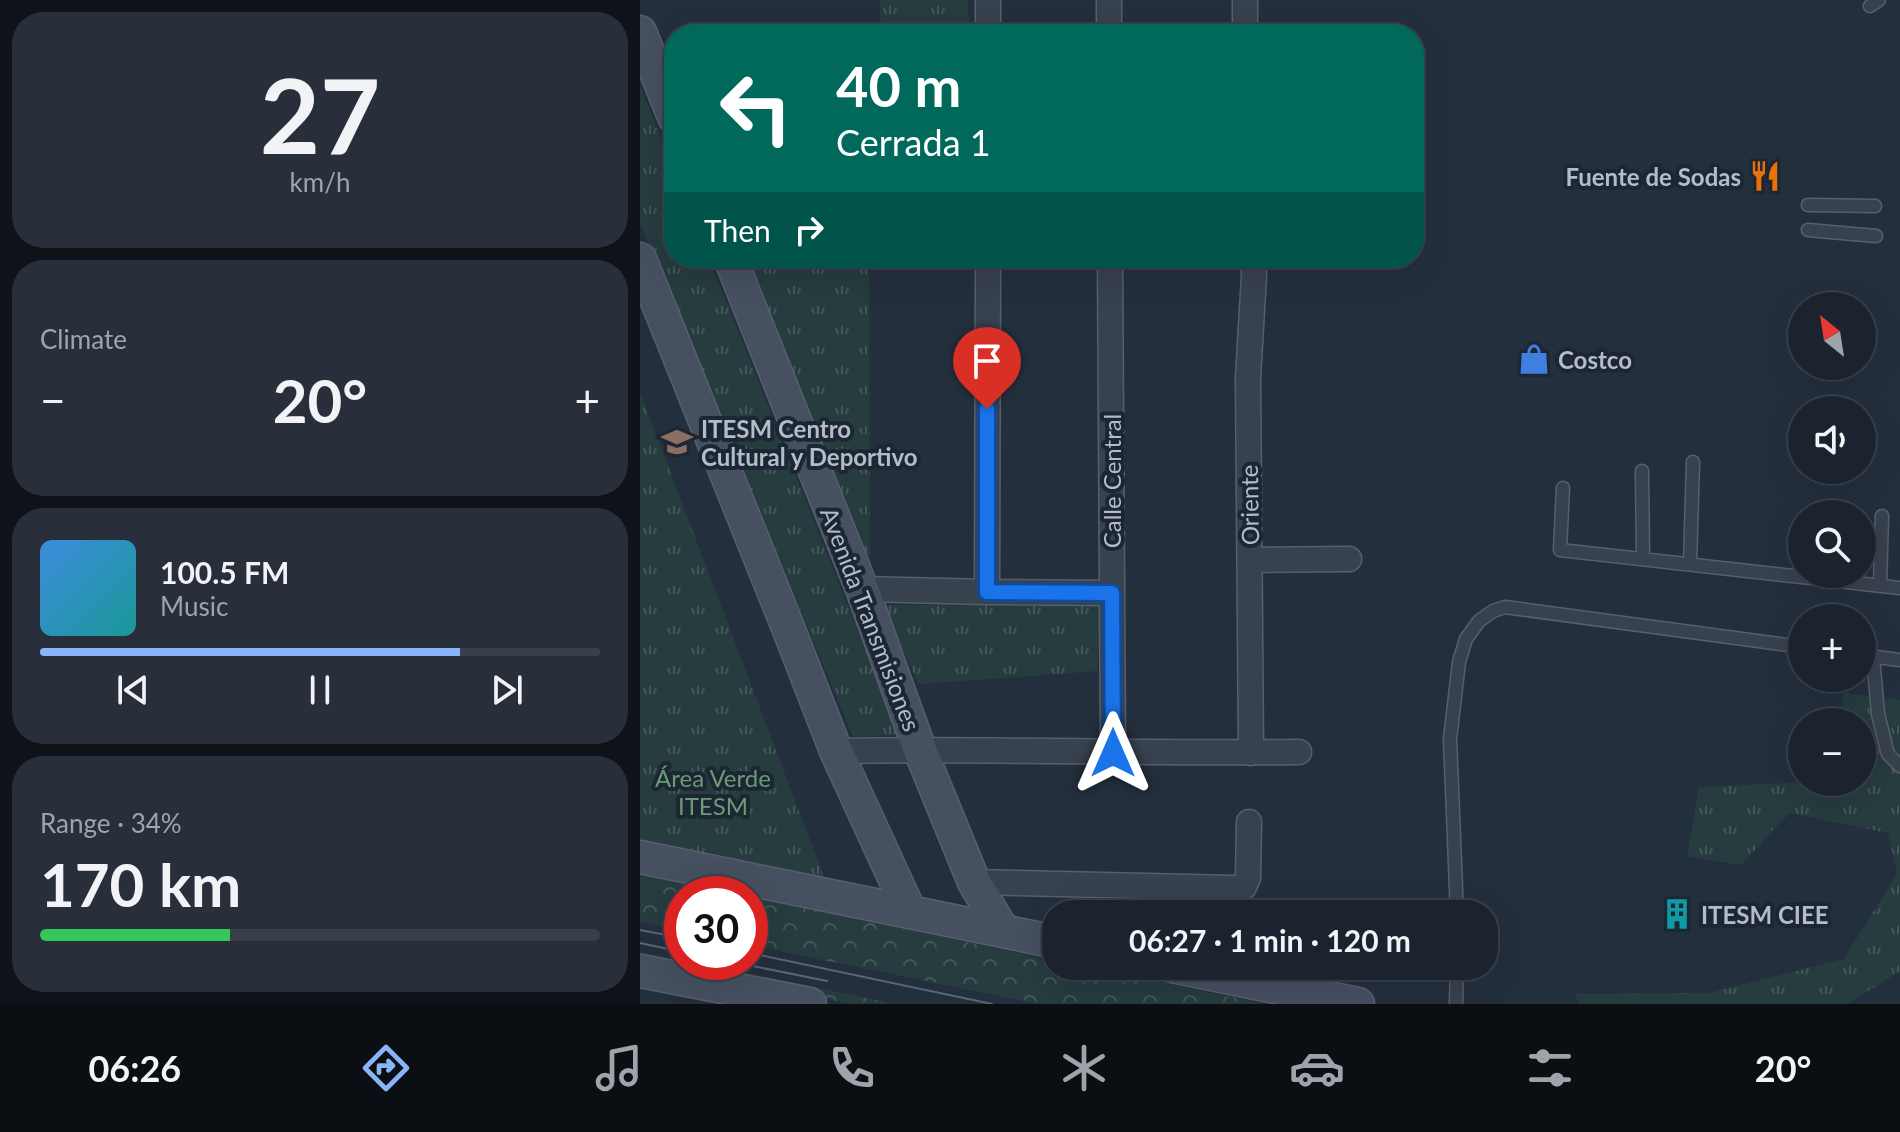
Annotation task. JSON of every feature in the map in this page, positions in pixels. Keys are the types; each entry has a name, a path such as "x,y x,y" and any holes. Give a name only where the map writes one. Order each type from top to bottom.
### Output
{"street":[{"path":"988,0 988,24"},
{"path":"1109,0 1109,24"},
{"path":"1245,0 1245,24"},
{"path":"640,32 664,92"},
{"path":"640,259 836,751 910,912"},
{"name":"Avenida Transmisiones","path":"734,268 862,589 920,750 974,882 1003,931"},
{"path":"987,592 988,268"},
{"name":"Calle Central","path":"1110,268 1113,753"},
{"name":"Oriente","path":"1251,753 1248,377 1254,268"},
{"path":"1250,560 1349,559"},
{"path":"862,589 1112,593"},
{"path":"836,751 1299,752"},
{"path":"974,882 1244,887 1248,878 1249,822"},
{"path":"640,857 1042,939"},
{"path":"640,971 810,1004"},
{"path":"1241,980 1358,1004"}],"lane":[{"path":"1808,205 1875,206"},
{"path":"1808,230 1876,236"},
{"path":"1690,564 1693,462"},
{"path":"1642,471 1643,559"},
{"path":"1563,488 1560,550 1900,588"},
{"path":"1880,585 1882,516"},
{"path":"1456,900 1450,739 1459,662 1466,639 1479,621 1505,607 1788,645"},
{"path":"1876,657 1900,660"},
{"path":"1874,692 1888,754 1900,766"},
{"path":"1456,1004 1457,980"}],"green space":[{"path":"880,0 968,0 969,24 881,24"},
{"path":"640,85 664,145 664,268 713,268 899,735 853,737 640,223"},
{"path":"750,268 869,268 870,575"},
{"name":"Área Verde ITESM","path":"640,392 829,890 640,850"},
{"path":"882,605 1101,606 1097,671 919,684"},
{"path":"1844,693 1900,700 1900,971 1848,1004 1580,1004 1574,994 1709,993 1844,959 1897,874 1888,833 1789,813 1741,865 1687,856 1699,787 1788,783 1788,796 1876,796 1876,708 1842,708"},
{"path":"640,873 664,878 664,927 640,922"},
{"path":"768,900 1042,958 1042,980 1149,980 1265,1004 1039,1004 768,949"},
{"path":"640,952 664,957 664,966 640,961"},
{"path":"768,978 886,1002 851,1004 733,980"}],"tram line":[{"path":"640,930 664,935"},
{"path":"640,943 664,948"},
{"path":"768,957 992,1004"},
{"path":"768,969 827,981"}],"place":[{"name":"Fuente de Sodas","path":"1765,176"},
{"name":"Costco","path":"1534,359"},
{"name":"ITESM Centro Cultural y Deportivo","path":"677,442"},
{"name":"ITESM CIEE","path":"1677,914"}],"route":[{"path":"987,409 987,592 1112,593 1113,753"}]}
